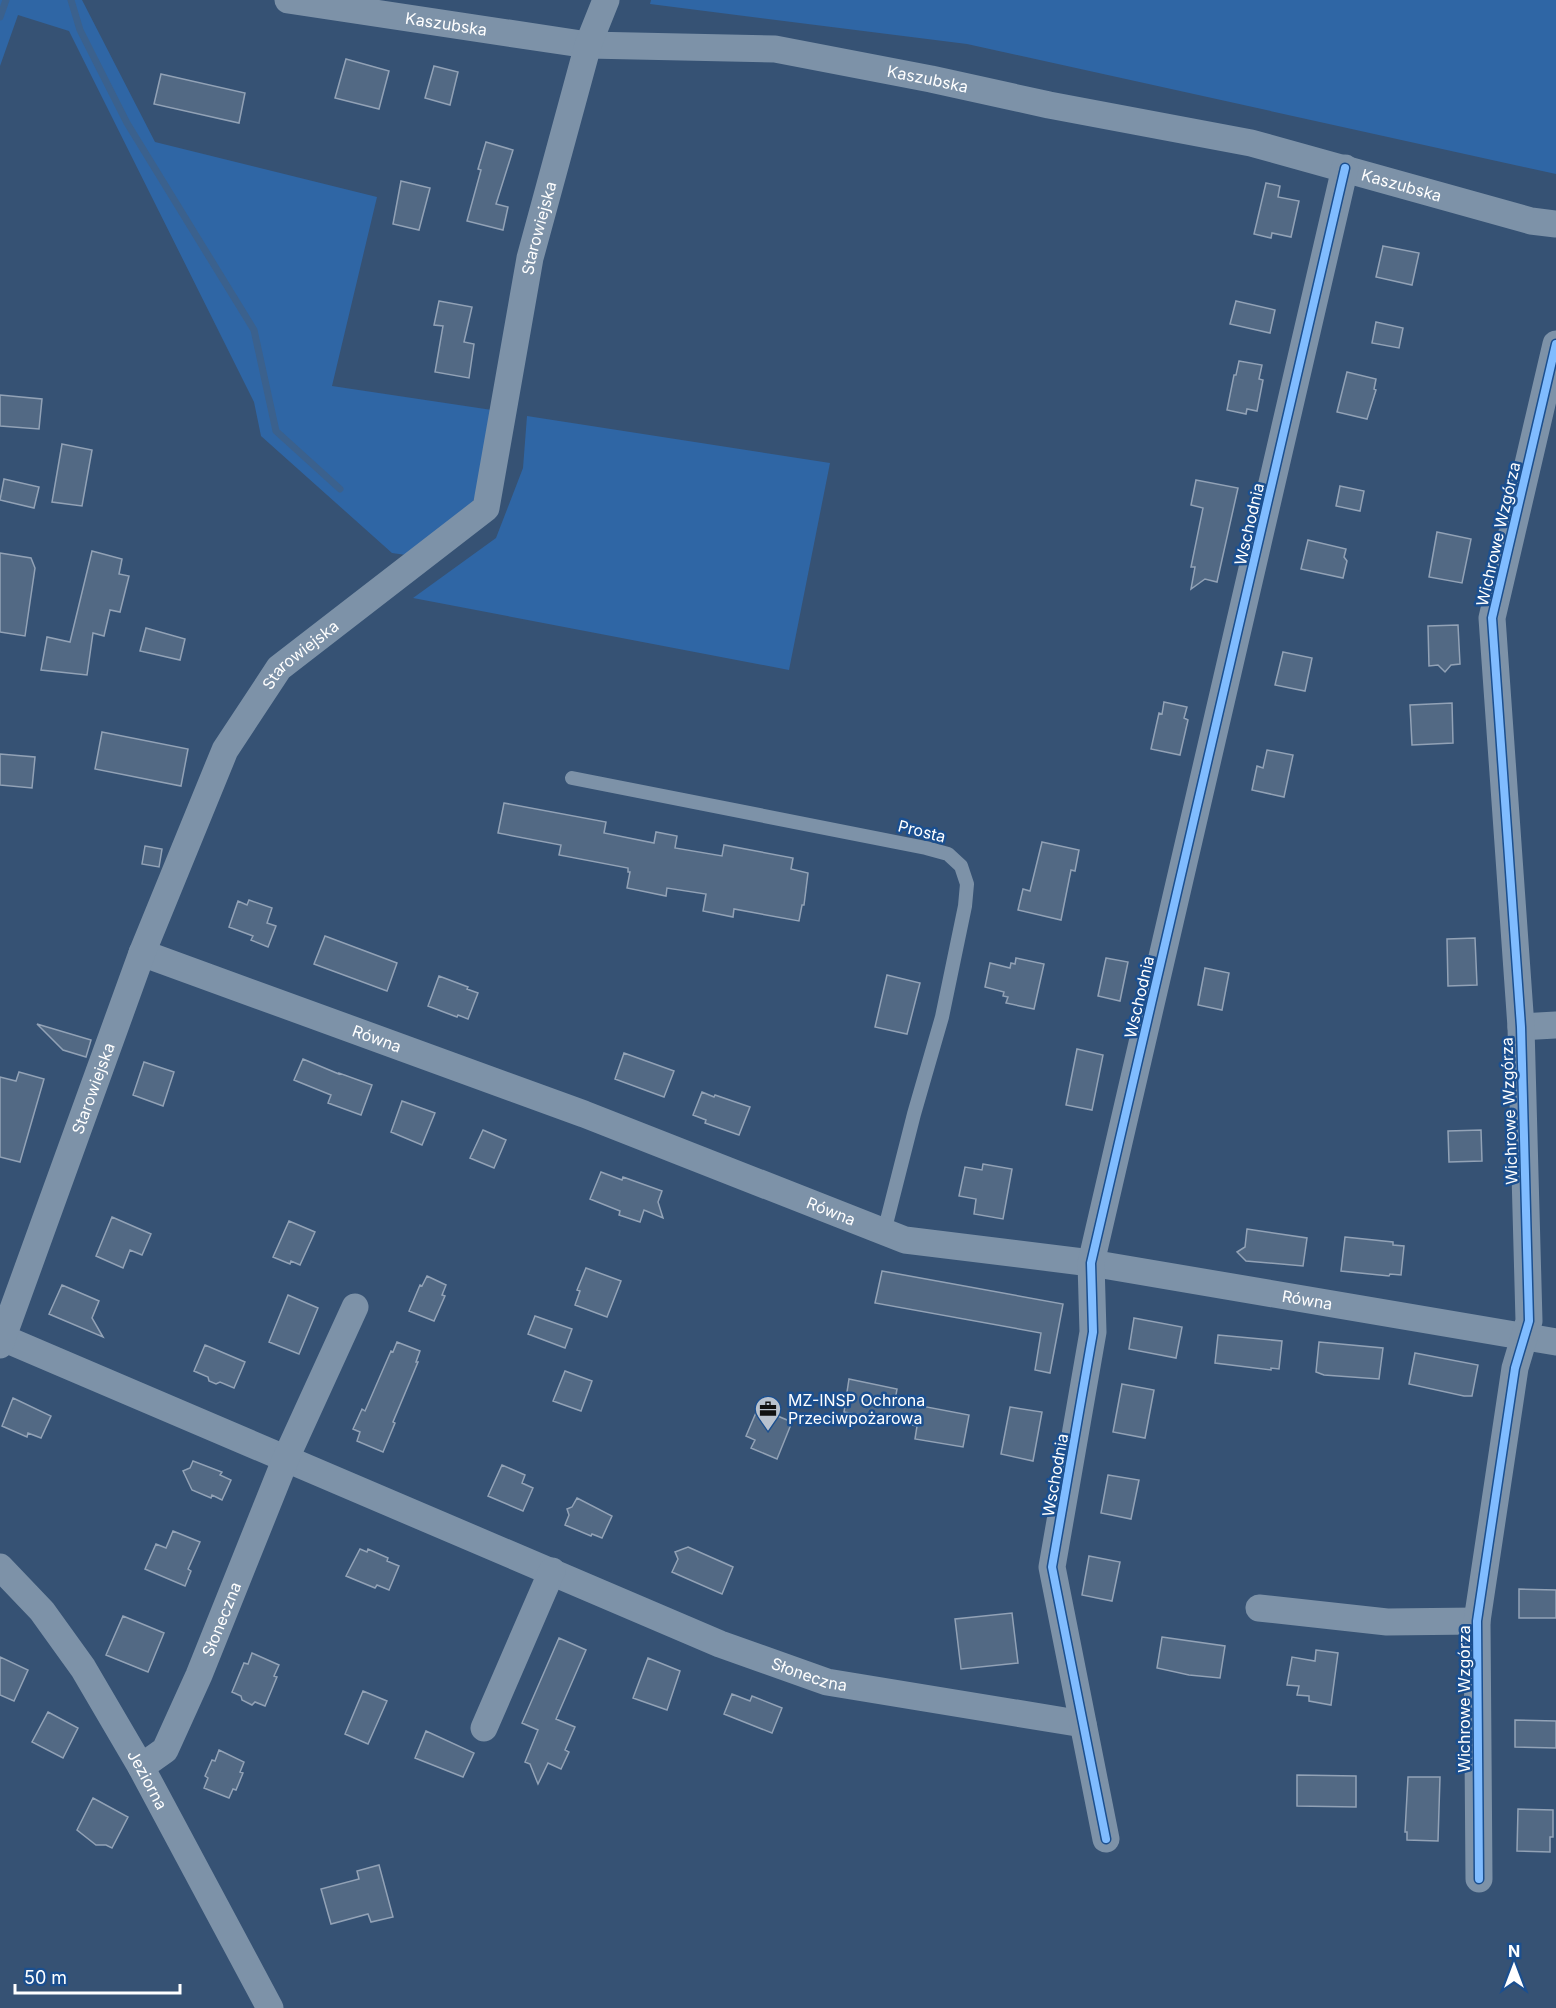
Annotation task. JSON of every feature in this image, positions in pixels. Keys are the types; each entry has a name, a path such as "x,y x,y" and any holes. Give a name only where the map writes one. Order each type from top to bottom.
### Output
{"street":[{"name":"Kaszubska","path":"288,0 588,45 775,49 931,79 1049,105 1251,143 1531,221 1556,224"},
{"name":"Starowiejska","path":"2,1342 142,953 225,750 279,668 486,508 530,258 588,45 606,0"},
{"name":"Wschodnia","path":"1106,1839 1052,1568 1093,1332 1091,1263 1345,168"},
{"name":"Wichrowe Wzgórza","path":"1479,1879 1477,1621 1515,1368 1529,1321 1521,1027 1492,618 1556,344"},
{"name":"Równa","path":"142,953 584,1114 905,1240 1091,1263 1556,1342"},
{"path":"1521,1027 1556,1025"},
{"name":"Słoneczna","path":"141,1767 165,1750 199,1675 286,1458 355,1307"},
{"name":"Słoneczna","path":"2,1342 286,1458 720,1644 827,1682 1083,1724"},
{"name":"Jeziorna","path":"0,1567 42,1611 83,1668 141,1767 270,2008"},
{"path":"484,1728 552,1571"},
{"name":"Wichrowe Wzgórza","path":"1259,1608 1387,1622 1477,1621"}],"lane":[{"name":"Prosta","path":"572,778 926,848 948,854 961,867 967,884 965,906 945,1006 914,1114 885,1232"}],"shaded area":[{"path":"0,0 82,0 155,142 377,197 332,386 492,410 487,464 470,510 413,556 392,553 261,436 254,402 69,31 18,15 0,66"},
{"path":"651,0 1556,0 1556,174 967,44 650,4"},
{"path":"527,416 830,463 789,670 413,598 496,538 523,468"}],"building":[{"path":"346,59 389,71 379,109 335,98"},
{"path":"434,66 458,72 450,105 425,98"},
{"path":"161,74 245,93 239,123 154,104"},
{"path":"486,142 513,150 496,204 508,207 503,230 467,221"},
{"path":"401,181 430,188 419,230 393,224"},
{"path":"1266,183 1280,186 1278,197 1299,201 1291,237 1272,233 1271,238 1254,234"},
{"path":"1383,246 1419,253 1412,285 1376,277"},
{"path":"439,301 472,307 464,342 474,344 469,378 435,372 443,326 434,325"},
{"path":"1236,301 1275,310 1270,333 1230,324"},
{"path":"1376,322 1403,328 1399,348 1372,343"},
{"path":"1239,361 1262,365 1259,379 1263,380 1257,411 1247,409 1246,414 1227,410"},
{"path":"1347,372 1376,379 1374,389 1376,390 1367,419 1337,412"},
{"path":"0,395 42,399 39,429 0,426"},
{"path":"62,444 92,450 82,506 52,502"},
{"path":"4,479 39,487 34,508 0,500"},
{"path":"1196,480 1238,488 1217,582 1205,579 1191,589 1195,567 1191,567 1203,508 1191,505"},
{"path":"1340,486 1364,491 1360,511 1336,506"},
{"path":"1437,532 1471,539 1462,583 1429,577"},
{"path":"1308,540 1346,549 1344,557 1347,561 1343,578 1301,569"},
{"path":"92,551 122,559 119,574 129,576 120,612 110,610 104,636 93,633 87,675 41,670 47,637 70,642"},
{"path":"0,553 31,558 35,568 25,636 0,632"},
{"path":"1458,625 1460,664 1451,665 1445,672 1438,665 1429,666 1428,626"},
{"path":"146,628 185,639 180,660 140,651"},
{"path":"1283,652 1312,658 1305,691 1275,685"},
{"path":"1164,702 1187,707 1184,718 1188,720 1180,755 1151,749 1159,713 1162,714"},
{"path":"1452,703 1453,743 1412,745 1410,705"},
{"path":"102,732 188,749 181,786 95,769"},
{"path":"1267,750 1293,755 1284,797 1252,790 1257,766 1263,768"},
{"path":"0,754 35,757 32,788 0,785"},
{"path":"504,803 606,822 604,833 654,843 656,832 677,836 675,848 722,856 724,845 793,858 791,869 808,873 804,905 802,905 799,921 734,909 733,917 703,911 706,894 667,888 666,896 627,888 630,872 628,868 559,855 561,845 498,833"},
{"path":"1042,842 1079,850 1075,871 1071,870 1061,920 1018,910 1023,889 1030,891"},
{"path":"145,846 162,849 159,867 142,864"},
{"path":"249,900 272,908 267,923 276,926 268,947 251,940 253,936 229,927 238,901 247,905"},
{"path":"325,936 397,963 387,991 314,964"},
{"path":"1475,938 1477,985 1448,986 1447,939"},
{"path":"1016,958 1044,964 1034,1009 1006,1003 1008,997 1003,996 1004,992 985,987 990,963 1010,968 1011,963 1015,964"},
{"path":"1106,958 1128,962 1120,1001 1098,996"},
{"path":"1205,968 1229,973 1222,1010 1198,1005"},
{"path":"887,975 920,983 907,1034 875,1027"},
{"path":"439,976 478,993 468,1019 428,1006"},
{"path":"37,1024 91,1040 86,1057 63,1050"},
{"path":"1077,1049 1103,1055 1092,1110 1066,1105"},
{"path":"624,1053 674,1071 664,1097 615,1079"},
{"path":"303,1059 372,1085 361,1115 328,1103 331,1095 294,1080"},
{"path":"144,1062 174,1072 163,1106 133,1095"},
{"path":"19,1072 44,1079 20,1162 0,1157 0,1077 16,1081"},
{"path":"702,1092 750,1107 739,1135 705,1123 706,1120 693,1115"},
{"path":"402,1101 435,1113 422,1145 391,1132"},
{"path":"483,1130 506,1140 494,1168 470,1158"},
{"path":"1481,1130 1482,1161 1449,1162 1448,1131"},
{"path":"983,1164 1012,1169 1003,1219 974,1214 976,1199 959,1196 965,1167 982,1170"},
{"path":"601,1172 662,1191 658,1202 663,1218 644,1210 640,1222 619,1215 620,1211 590,1199"},
{"path":"112,1217 151,1234 142,1255 130,1250 123,1268 96,1256"},
{"path":"289,1221 315,1232 300,1265 291,1261 290,1264 273,1257"},
{"path":"1247,1229 1307,1238 1303,1266 1246,1261 1237,1252 1245,1247"},
{"path":"1345,1237 1393,1242 1393,1245 1404,1246 1401,1275 1341,1271"},
{"path":"586,1268 621,1281 607,1317 575,1305 580,1291 577,1290"},
{"path":"882,1271 1063,1304 1050,1373 1035,1370 1041,1333 875,1303"},
{"path":"427,1276 446,1285 442,1295 445,1296 434,1321 409,1311 420,1285 422,1286"},
{"path":"62,1285 99,1301 92,1318 103,1337 49,1314"},
{"path":"288,1295 318,1308 299,1354 269,1342"},
{"path":"535,1316 572,1329 565,1348 528,1334"},
{"path":"1134,1318 1182,1327 1176,1358 1129,1349"},
{"path":"1218,1335 1282,1341 1279,1369 1215,1363"},
{"path":"397,1342 420,1351 416,1362 418,1362 383,1452 357,1441 360,1432 353,1429 362,1409 365,1411"},
{"path":"1319,1342 1383,1348 1379,1379 1324,1375 1316,1372"},
{"path":"205,1345 245,1362 234,1388 220,1382 216,1384 209,1381 208,1377 194,1371"},
{"path":"1415,1353 1478,1365 1472,1396 1409,1384"},
{"path":"565,1371 592,1381 581,1411 553,1401"},
{"path":"849,1379 897,1389 895,1401 969,1415 963,1447 915,1439 917,1426 844,1412"},
{"path":"1122,1384 1154,1390 1145,1438 1113,1432"},
{"path":"13,1398 51,1416 41,1438 28,1433 27,1437 2,1426"},
{"path":"1010,1407 1042,1412 1033,1461 1001,1454"},
{"name":"MZ-INSP Ochrona Przeciwpożarowa","path":"758,1408 792,1422 777,1459 751,1448 755,1440 746,1436"},
{"path":"193,1461 222,1472 220,1475 231,1480 222,1500 192,1490 183,1471 190,1468"},
{"path":"502,1465 525,1475 522,1483 533,1488 523,1511 488,1496"},
{"path":"1108,1475 1139,1480 1131,1519 1101,1513"},
{"path":"577,1498 612,1516 602,1538 565,1525 569,1515 567,1509 572,1507"},
{"path":"173,1531 200,1542 188,1569 191,1571 185,1586 145,1569 156,1544 166,1548"},
{"path":"688,1547 733,1567 722,1594 672,1572 678,1559 675,1552"},
{"path":"360,1549 367,1552 368,1549 399,1566 389,1590 377,1585 375,1588 346,1576"},
{"path":"1089,1556 1120,1562 1112,1601 1082,1595"},
{"path":"1519,1589 1556,1590 1556,1618 1519,1618"},
{"path":"1012,1613 1018,1663 961,1669 955,1619"},
{"path":"123,1616 164,1633 148,1672 106,1655"},
{"path":"1162,1637 1225,1646 1220,1678 1189,1675 1157,1668"},
{"path":"559,1638 586,1650 556,1719 575,1727 565,1750 569,1752 561,1769 548,1763 538,1784 530,1764 525,1762 538,1730 522,1723"},
{"path":"1316,1650 1338,1653 1331,1705 1309,1701 1309,1696 1297,1695 1299,1686 1287,1685 1292,1657 1315,1661"},
{"path":"252,1653 279,1665 274,1676 277,1677 265,1706 255,1702 252,1705 232,1692 244,1663 248,1664"},
{"path":"0,1657 28,1670 14,1701 0,1695"},
{"path":"648,1658 680,1671 667,1710 633,1698"},
{"path":"363,1691 387,1701 368,1744 345,1734"},
{"path":"732,1694 750,1701 752,1696 782,1708 772,1733 724,1714"},
{"path":"48,1712 78,1728 63,1758 32,1742"},
{"path":"1515,1720 1556,1721 1556,1748 1515,1747"},
{"path":"426,1731 474,1753 463,1777 415,1758"},
{"path":"219,1750 244,1762 240,1772 243,1773 236,1790 233,1789 229,1798 204,1788 208,1778 205,1776"},
{"path":"1297,1775 1356,1776 1356,1807 1297,1806"},
{"path":"1408,1777 1440,1777 1438,1841 1407,1840 1407,1832 1405,1832"},
{"path":"93,1798 128,1817 112,1848 106,1845 96,1845 77,1830"},
{"path":"1518,1809 1553,1810 1553,1837 1550,1837 1550,1852 1517,1851"},
{"path":"379,1865 393,1917 371,1922 368,1914 331,1924 321,1889 359,1879 357,1871"}],"waterway":[{"path":"0,17 6,0"},
{"path":"71,0 80,30 127,123 254,330 276,431 340,489"}],"cycle path":[{"path":"1106,1839 1052,1567 1093,1332 1091,1263 1345,168"},
{"path":"1479,1879 1477,1621 1515,1368 1529,1321 1521,1027 1492,618 1556,344"}],"place":[{"name":"MZ-INSP Ochrona Przeciwpożarowa","path":"768,1432"}]}
